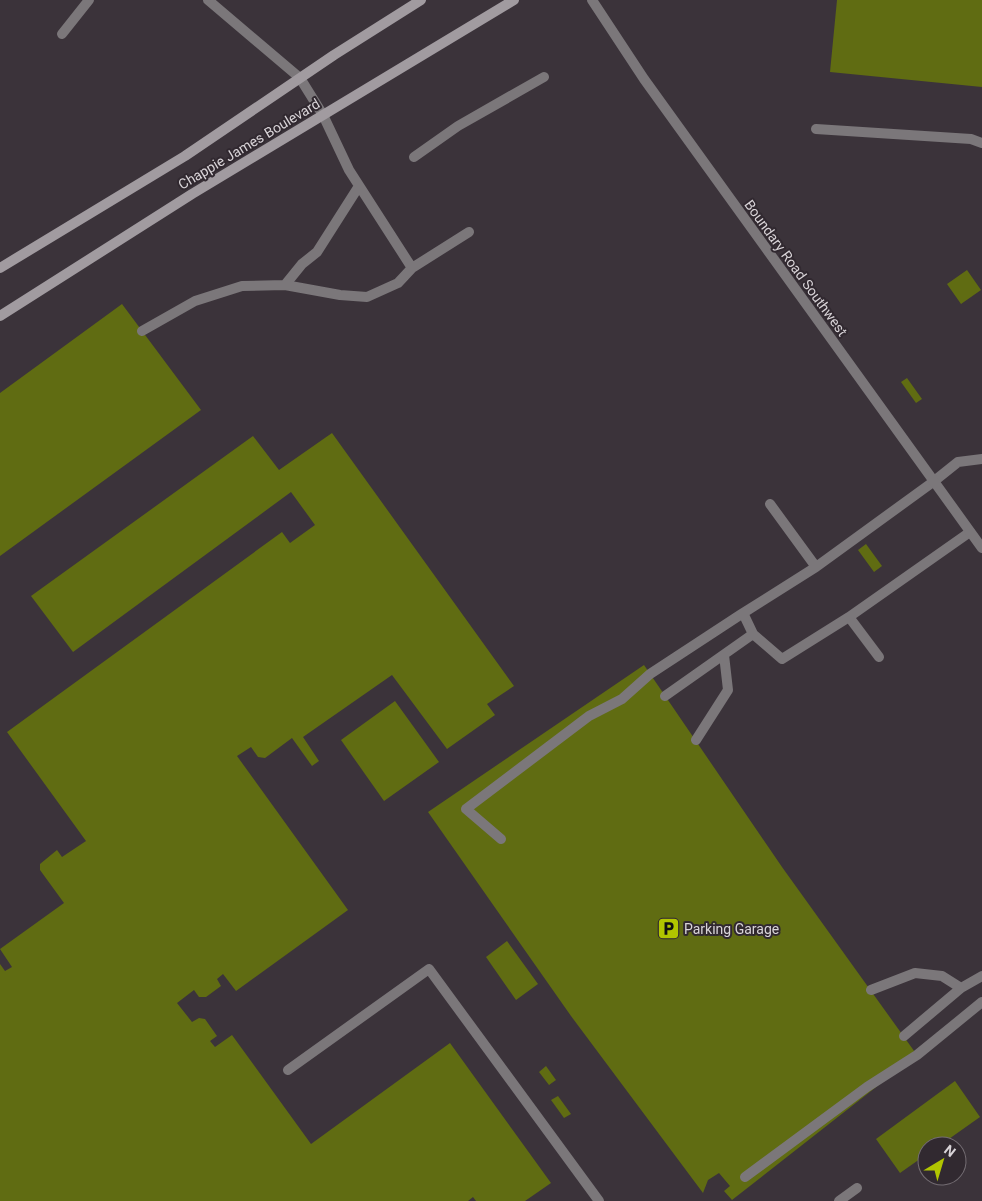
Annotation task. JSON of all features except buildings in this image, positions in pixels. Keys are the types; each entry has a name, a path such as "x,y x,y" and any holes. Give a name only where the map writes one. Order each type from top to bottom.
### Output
{"street":[{"path":"62,34 89,0"},
{"path":"208,0 300,78 323,115 359,186 412,268"},
{"name":"Chappie James Boulevard","path":"0,268 185,156 300,78 421,0"},
{"name":"Chappie James Boulevard","path":"0,316 192,194 514,0"},
{"name":"Boundary Road Southwest","path":"592,0 650,88 982,548"},
{"path":"414,157 458,126 544,78"},
{"path":"816,129 971,139 982,142"},
{"path":"285,285 302,264 317,252 359,186"},
{"path":"142,331 195,301 242,286 285,285 340,295 367,297 398,283 412,268 469,232"},
{"path":"501,838 466,809 589,716 622,699 650,674 816,567 958,462 982,459"},
{"path":"770,504 816,567"},
{"path":"743,613 753,634 782,659 849,617 970,532"},
{"path":"849,617 879,657"},
{"path":"665,696 753,634"},
{"path":"696,740 728,690 724,654"},
{"path":"288,1070 429,969 599,1201"},
{"path":"871,990 915,973 942,976 961,988"},
{"path":"904,1036 961,988 982,976"},
{"path":"745,1177 867,1087 918,1055 982,1002"},
{"path":"839,1201 857,1188"}],"place":[{"name":"Parking Garage","path":"668,929"}]}
